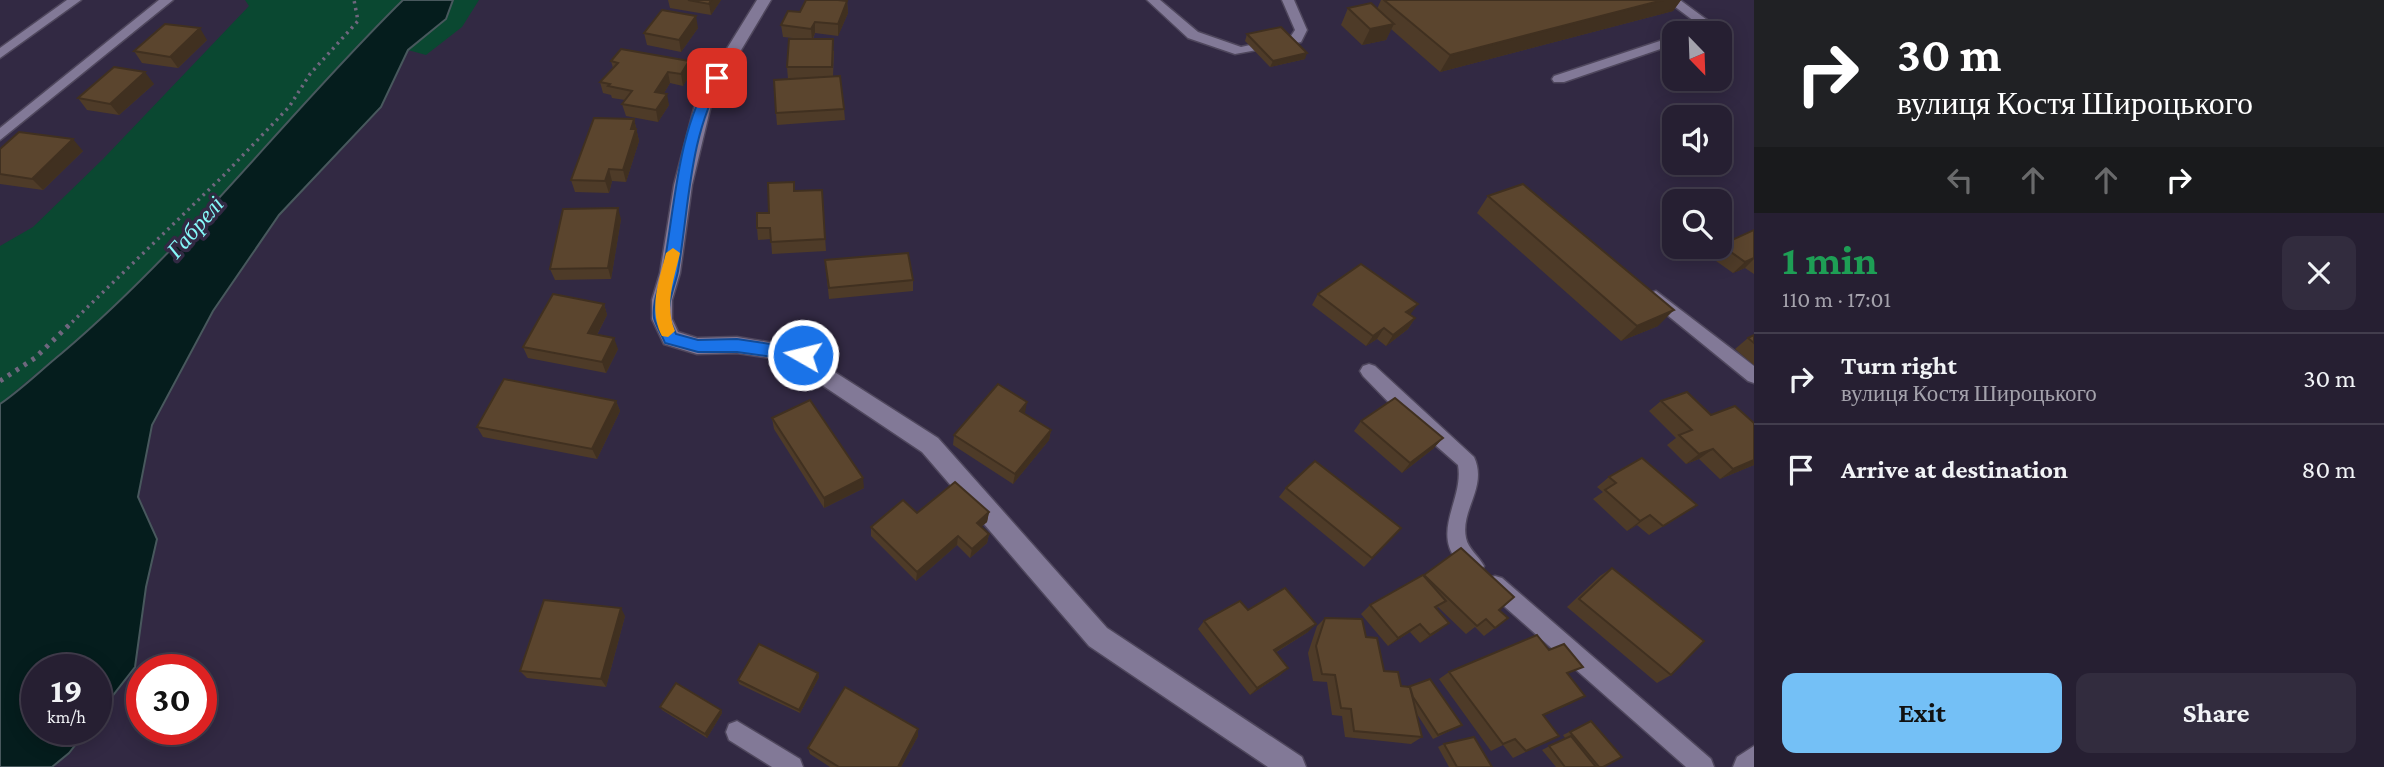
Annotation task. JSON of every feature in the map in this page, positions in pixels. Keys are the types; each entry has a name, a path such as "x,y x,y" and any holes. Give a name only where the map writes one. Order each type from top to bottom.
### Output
{"street":[{"path":"764,0 705,97 682,185 670,273 662,300 662,319 671,338 698,346 737,345 803,355 827,377 930,446 1098,637 1292,767"},
{"path":"1747,767 1754,760"}],"lane":[{"path":"0,54 75,0"},
{"path":"0,135 6,124 167,0"},
{"path":"1153,0 1193,35 1240,51 1296,39 1301,30 1288,0"},
{"path":"1672,0 1702,21"},
{"path":"1559,79 1662,44"},
{"path":"1638,282 1754,376"},
{"path":"1369,372 1398,403 1466,460 1471,478 1453,530 1463,557 1703,767"},
{"path":"737,732 792,767"}],"path":[{"path":"0,381 35,358 205,194 289,107 310,74 358,21 354,0"}],"green space":[{"path":"245,0 403,0 359,44 231,188 105,316 0,404 0,246 33,227 103,159 249,6"},
{"path":"453,0 479,0 462,27 426,55 408,50 446,19"}],"water":[{"name":"Габрелі","path":"403,0 453,0 446,19 408,50 381,107 279,215 213,311 152,425 138,497 157,539 146,587 137,654 126,654 126,679 112,696 112,654 21,654 21,745 75,745 52,767 0,767 0,404 62,353 152,269"}],"building":[{"path":"688,0 711,0 709,4"},
{"path":"806,0 847,1 838,24 815,22 811,29 781,25 788,11 800,12"},
{"path":"1384,0 1663,0 1450,55"},
{"path":"1371,3 1394,24 1370,29 1348,8"},
{"path":"662,10 696,16 679,40 644,33"},
{"path":"165,24 200,28 170,57 134,51"},
{"path":"1281,27 1307,53 1273,61 1247,34"},
{"path":"789,39 833,39 832,67 787,67"},
{"path":"621,49 689,61 681,74 668,72 655,92 667,94 656,110 622,104 632,91 600,82 618,63 611,61"},
{"path":"114,67 145,72 110,104 78,98"},
{"path":"840,76 844,109 776,113 774,80"},
{"path":"594,118 634,119 631,129 636,129 623,170 609,169 605,181 571,180"},
{"path":"19,132 73,139 32,179 0,174 0,149"},
{"path":"794,182 794,191 822,190 825,239 771,242 770,228 757,228 757,213 769,213 768,183"},
{"path":"1523,184 1674,310 1637,326 1488,196"},
{"path":"618,208 608,268 550,269 563,209"},
{"path":"1754,230 1754,258 1745,262 1732,253 1732,240"},
{"path":"908,253 913,280 829,288 825,260"},
{"path":"1361,264 1418,304 1406,312 1415,318 1393,335 1384,328 1373,336 1318,294"},
{"path":"553,294 604,304 588,333 614,338 602,362 523,347"},
{"path":"504,379 616,401 592,449 477,427"},
{"path":"998,384 1027,402 1020,411 1051,430 1015,474 954,435"},
{"path":"1687,392 1711,415 1735,406 1754,423 1754,460 1733,469 1713,449 1699,454 1679,435 1692,430 1661,401"},
{"path":"1395,398 1443,438 1410,463 1361,421"},
{"path":"810,400 863,478 824,498 772,418"},
{"path":"1642,458 1697,505 1663,526 1650,515 1640,521 1605,490 1616,483 1609,477"},
{"path":"1315,461 1401,528 1372,558 1286,488"},
{"path":"955,482 989,512 977,523 989,534 972,549 958,536 917,572 871,527 903,500 917,513"},
{"path":"1461,548 1514,597 1499,610 1508,618 1495,628 1486,619 1477,626 1424,575"},
{"path":"1612,568 1704,641 1671,675 1579,599"},
{"path":"1423,575 1446,601 1435,607 1449,623 1430,635 1420,624 1398,638 1370,605"},
{"path":"1285,588 1316,624 1274,650 1288,668 1257,688 1204,621 1240,601 1248,610"},
{"path":"544,600 621,608 601,679 520,671"},
{"path":"1325,618 1362,619 1366,637 1377,638 1384,671 1398,672 1401,686 1410,687 1422,737 1354,731 1351,709 1341,708 1335,675 1322,674 1316,646"},
{"path":"1537,635 1549,650 1564,644 1583,667 1567,673 1585,696 1543,715 1559,736 1526,751 1515,739 1503,744 1449,672"},
{"path":"759,644 818,673 799,710 738,680"},
{"path":"1430,679 1462,725 1438,735 1408,687"},
{"path":"676,683 721,710 705,734 660,707"},
{"path":"845,687 918,729 898,767 839,767 808,748"},
{"path":"1591,721 1622,757 1603,767 1599,767 1570,732"},
{"path":"1571,736 1596,767 1565,767 1549,746"},
{"path":"1474,737 1492,767 1457,767 1444,744"}],"slow traffic":[{"path":"668,331 662,319 662,300 673,253"}],"route":[{"path":"717,78 705,97 682,185 670,273 662,300 662,319 671,338 698,346 737,345 803,355"}]}
